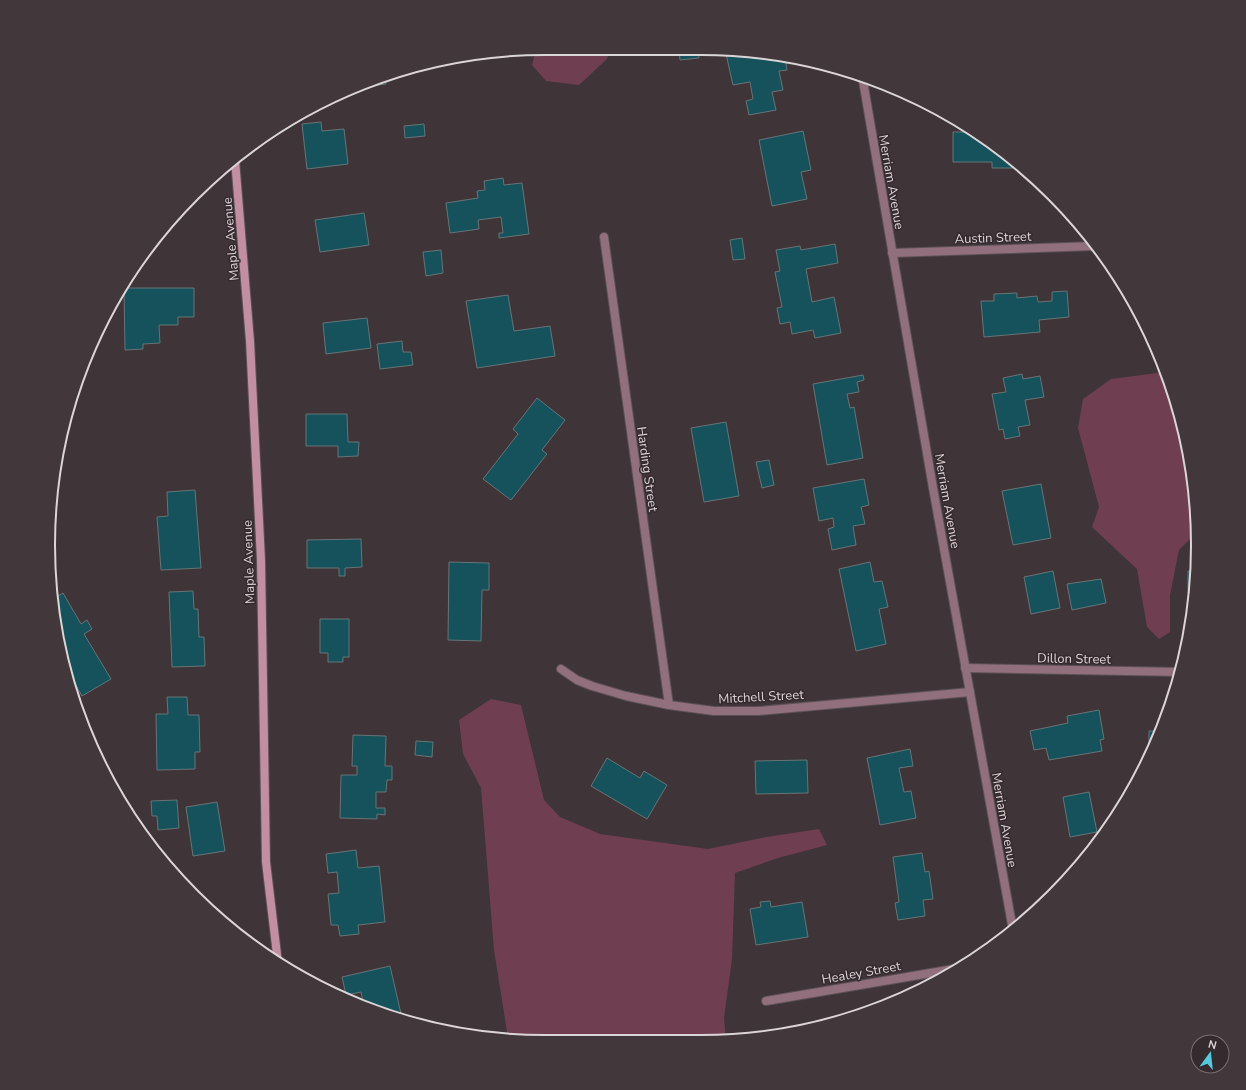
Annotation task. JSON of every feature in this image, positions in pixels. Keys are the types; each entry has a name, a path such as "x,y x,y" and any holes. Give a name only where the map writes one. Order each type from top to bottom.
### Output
{"main road":[{"name":"Maple Avenue","path":"235,166 250,341 261,560 266,862 277,955"}],"street":[{"name":"Merriam Avenue","path":"863,83 965,668 1012,923"},
{"name":"Harding Street","path":"604,236 669,705"},
{"name":"Austin Street","path":"892,253 1089,246"},
{"name":"Dillon Street","path":"965,668 1174,672"},
{"name":"Mitchell Street","path":"562,669 577,680 626,696 669,705 714,711 758,711 970,692"},
{"name":"Healey Street","path":"766,1001 942,971"}],"shaded area":[{"path":"534,55 609,55 607,59 579,85 546,81 532,65"},
{"path":"1160,373 1182,449 1187,481 1191,538 1179,550 1170,595 1170,632 1159,639 1147,627 1137,569 1092,527 1099,507 1078,428 1083,399 1111,379"},
{"path":"491,699 521,705 544,800 560,817 600,834 708,849 766,837 819,829 827,845 778,858 735,873 732,959 724,1018 725,1034 545,1035 507,1033 494,950 481,788 463,754 459,720"}],"building":[{"path":"679,55 699,55 699,58 680,60"},
{"path":"726,56 786,62 787,70 779,71 783,90 772,92 776,110 749,115 746,101 753,99 750,82 733,85"},
{"path":"386,81 386,84 375,85"},
{"path":"321,122 322,131 344,129 348,164 307,169 302,124"},
{"path":"424,124 425,136 405,138 404,126"},
{"path":"803,131 811,170 801,172 807,199 772,206 759,140"},
{"path":"953,132 963,132 999,156 1013,168 992,168 992,162 953,162"},
{"path":"503,178 504,185 522,183 529,234 499,238 499,233 503,233 501,217 478,220 479,229 450,233 446,203 478,198 477,191 485,190 484,181"},
{"path":"364,213 369,245 320,252 315,220"},
{"path":"742,238 745,259 733,260 730,240"},
{"path":"835,244 838,263 806,269 812,302 834,297 841,333 815,338 813,330 792,334 790,322 780,324 777,308 782,307 775,272 780,271 776,250 800,246 801,250"},
{"path":"441,250 443,273 426,276 423,252"},
{"path":"129,288 194,288 194,317 178,317 178,325 159,325 160,343 143,344 143,349 125,350 124,295"},
{"path":"1067,291 1069,317 1039,320 1040,332 984,337 981,301 994,301 994,294 1017,293 1017,298 1037,296 1038,302 1052,301 1052,292"},
{"path":"508,295 514,331 550,326 555,356 477,368 466,301"},
{"path":"367,318 371,348 326,354 323,323"},
{"path":"402,341 403,352 411,352 413,365 380,369 377,344"},
{"path":"1022,374 1023,379 1040,376 1044,397 1025,400 1030,425 1018,427 1020,436 1005,439 1003,429 999,430 992,394 1006,392 1003,378"},
{"path":"863,375 864,380 857,382 859,392 847,394 850,408 854,407 863,458 827,465 813,384"},
{"path":"537,398 565,420 542,450 547,454 511,500 483,479 518,434 513,429"},
{"path":"306,414 347,414 348,442 359,442 358,456 338,457 338,446 306,446"},
{"path":"726,422 739,496 704,502 691,428"},
{"path":"769,460 774,485 762,488 756,462"},
{"path":"864,479 869,505 861,507 865,524 853,526 856,545 832,550 828,529 834,527 833,518 819,521 813,488"},
{"path":"1041,484 1051,538 1013,545 1002,491"},
{"path":"195,490 201,568 161,570 157,517 168,516 167,492"},
{"path":"361,539 362,567 345,568 345,576 339,576 339,568 307,568 307,540"},
{"path":"449,562 489,563 489,590 482,590 481,641 448,640"},
{"path":"870,562 874,582 882,581 888,607 879,609 886,644 856,651 839,569"},
{"path":"1053,571 1060,608 1031,614 1024,577"},
{"path":"1188,571 1190,571 1188,593"},
{"path":"1101,579 1106,603 1072,610 1067,584"},
{"path":"193,591 194,609 198,609 199,637 204,637 205,666 172,667 169,592"},
{"path":"63,593 81,624 87,620 92,629 84,634 111,679 82,696 76,686 64,641 58,596"},
{"path":"320,619 349,619 349,657 343,657 343,662 328,662 328,653 320,653"},
{"path":"167,697 187,697 188,715 199,715 200,752 195,752 195,769 157,770 156,714 168,714"},
{"path":"1099,710 1104,739 1100,740 1102,751 1049,760 1046,748 1034,750 1030,731 1068,723 1067,716"},
{"path":"1149,731 1155,731 1154,733 1149,743"},
{"path":"353,735 386,736 385,766 392,766 392,780 387,780 386,792 376,792 376,808 385,808 385,815 377,814 377,819 340,818 341,775 357,775 357,766 352,766"},
{"path":"416,741 433,742 432,757 415,755"},
{"path":"910,749 913,766 899,768 904,792 911,791 916,818 880,825 867,758"},
{"path":"607,758 640,778 644,771 667,785 647,819 591,786"},
{"path":"807,760 808,793 756,794 755,761"},
{"path":"1089,792 1097,832 1070,837 1063,797"},
{"path":"177,800 179,828 158,830 157,816 152,816 151,801"},
{"path":"217,802 225,851 193,856 186,807"},
{"path":"356,850 358,868 379,866 385,922 358,925 359,934 340,936 338,925 331,925 328,894 339,893 337,872 328,873 326,854"},
{"path":"922,853 925,872 929,871 933,899 923,900 925,916 898,920 895,903 899,902 893,857"},
{"path":"770,901 771,907 802,902 808,937 756,945 750,909 761,907 760,902"},
{"path":"390,966 401,1013 363,1000 361,992 349,994 345,992 342,977"}]}
